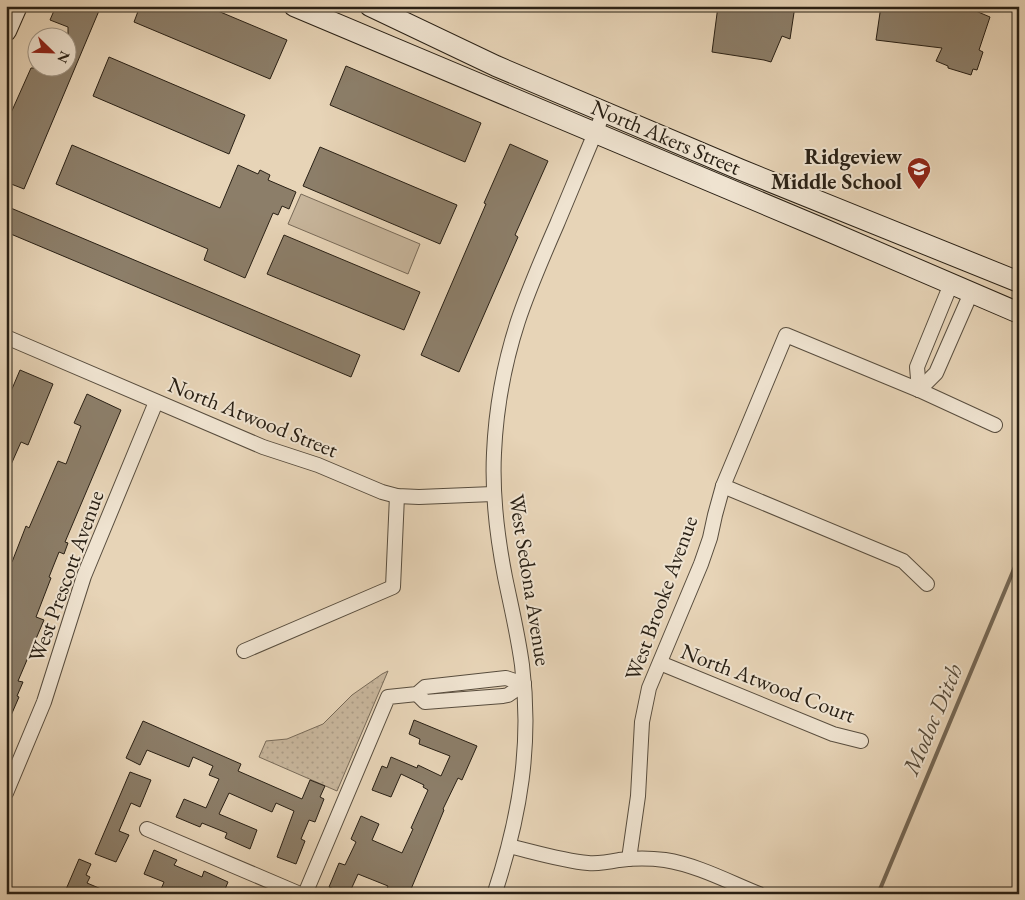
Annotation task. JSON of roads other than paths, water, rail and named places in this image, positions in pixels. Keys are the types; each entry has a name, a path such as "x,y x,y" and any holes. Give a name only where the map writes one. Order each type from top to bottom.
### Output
{"main road":[{"path":"6,31 16,6"},
{"name":"North Akers Street","path":"294,6 1019,313"},
{"name":"North Akers Street","path":"370,6 496,66 604,112 1019,282"},
{"path":"826,230 854,233 941,266 951,265 961,259"},
{"path":"951,284 960,280 972,280 1019,298"}],"street":[{"name":"West Sedona Avenue","path":"495,892 515,821 523,769 525,735 524,684 519,644 500,550 493,494 494,453 502,381 512,341 525,302 604,112"},
{"path":"919,390 917,367 951,284"},
{"path":"919,390 936,374 971,293"},
{"name":"West Brooke Avenue","path":"629,860 638,796 642,722 649,688 701,564 710,538 714,515 723,486 786,335 919,390"},
{"name":"North Atwood Street","path":"6,337 263,447 318,465 382,492 397,496 419,497 493,494"},
{"path":"919,390 995,425"},
{"name":"West Prescott Avenue","path":"6,793 44,702 84,576 156,402"},
{"path":"723,486 903,561 927,584"},
{"path":"244,651 393,587 397,496"},
{"name":"North Atwood Court","path":"660,663 834,734 861,741"},
{"path":"305,894 388,697 417,694 425,702 503,696 508,695 524,684"},
{"path":"147,829 300,894"},
{"path":"509,846 588,863 656,859 688,865 759,894"}],"waterway":[{"name":"Modoc Ditch","path":"878,894 1019,557"}],"place":[{"name":"Ridgeview Middle School","path":"919,190"}]}
